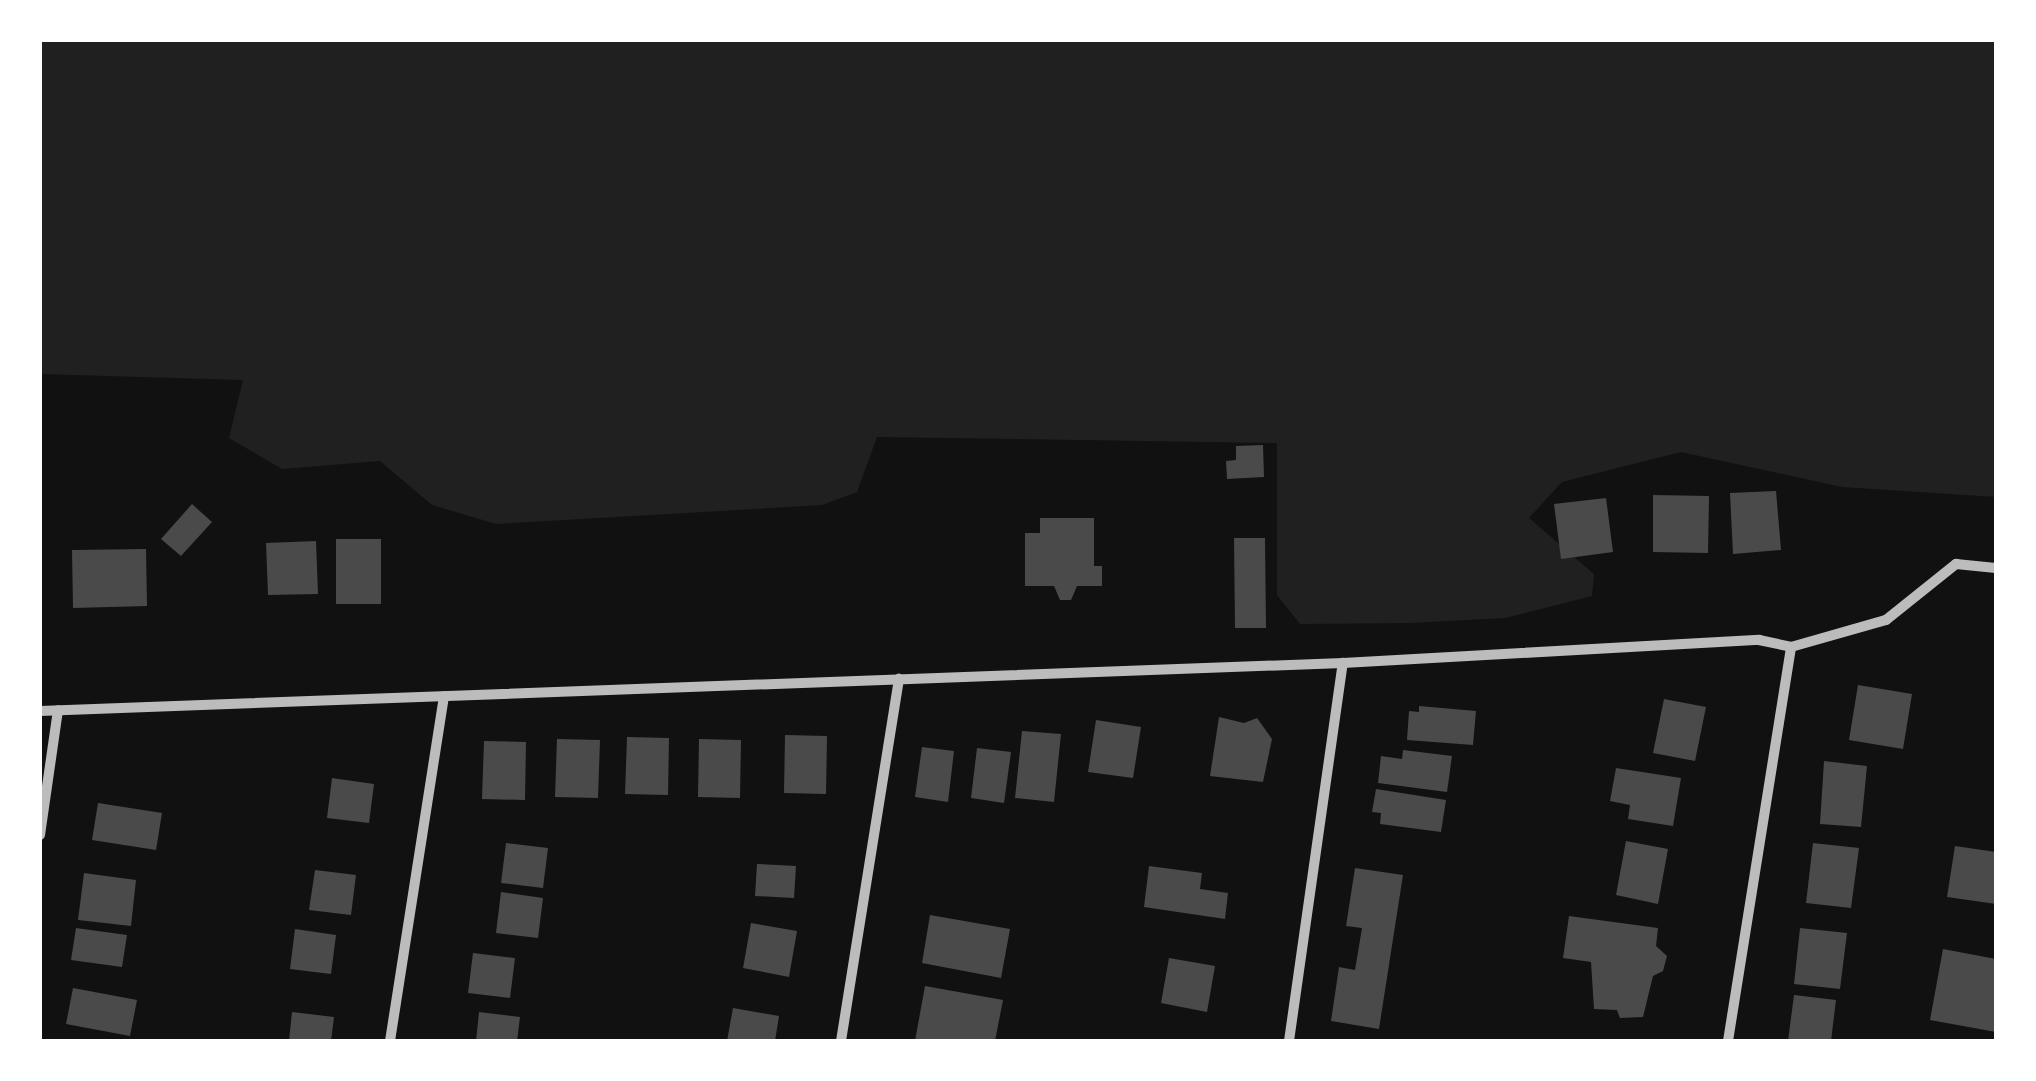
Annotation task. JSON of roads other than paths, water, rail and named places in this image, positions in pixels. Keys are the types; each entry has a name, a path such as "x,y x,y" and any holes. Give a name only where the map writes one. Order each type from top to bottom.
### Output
{"street":[{"path":"40,711 1343,663 1760,640 1791,647 1886,620 1956,564 1996,568"},
{"path":"1728,1041 1791,647"},
{"path":"1289,1041 1343,663"},
{"path":"840,1041 899,679"},
{"path":"390,1041 444,696"},
{"path":"40,835 58,710"}]}
